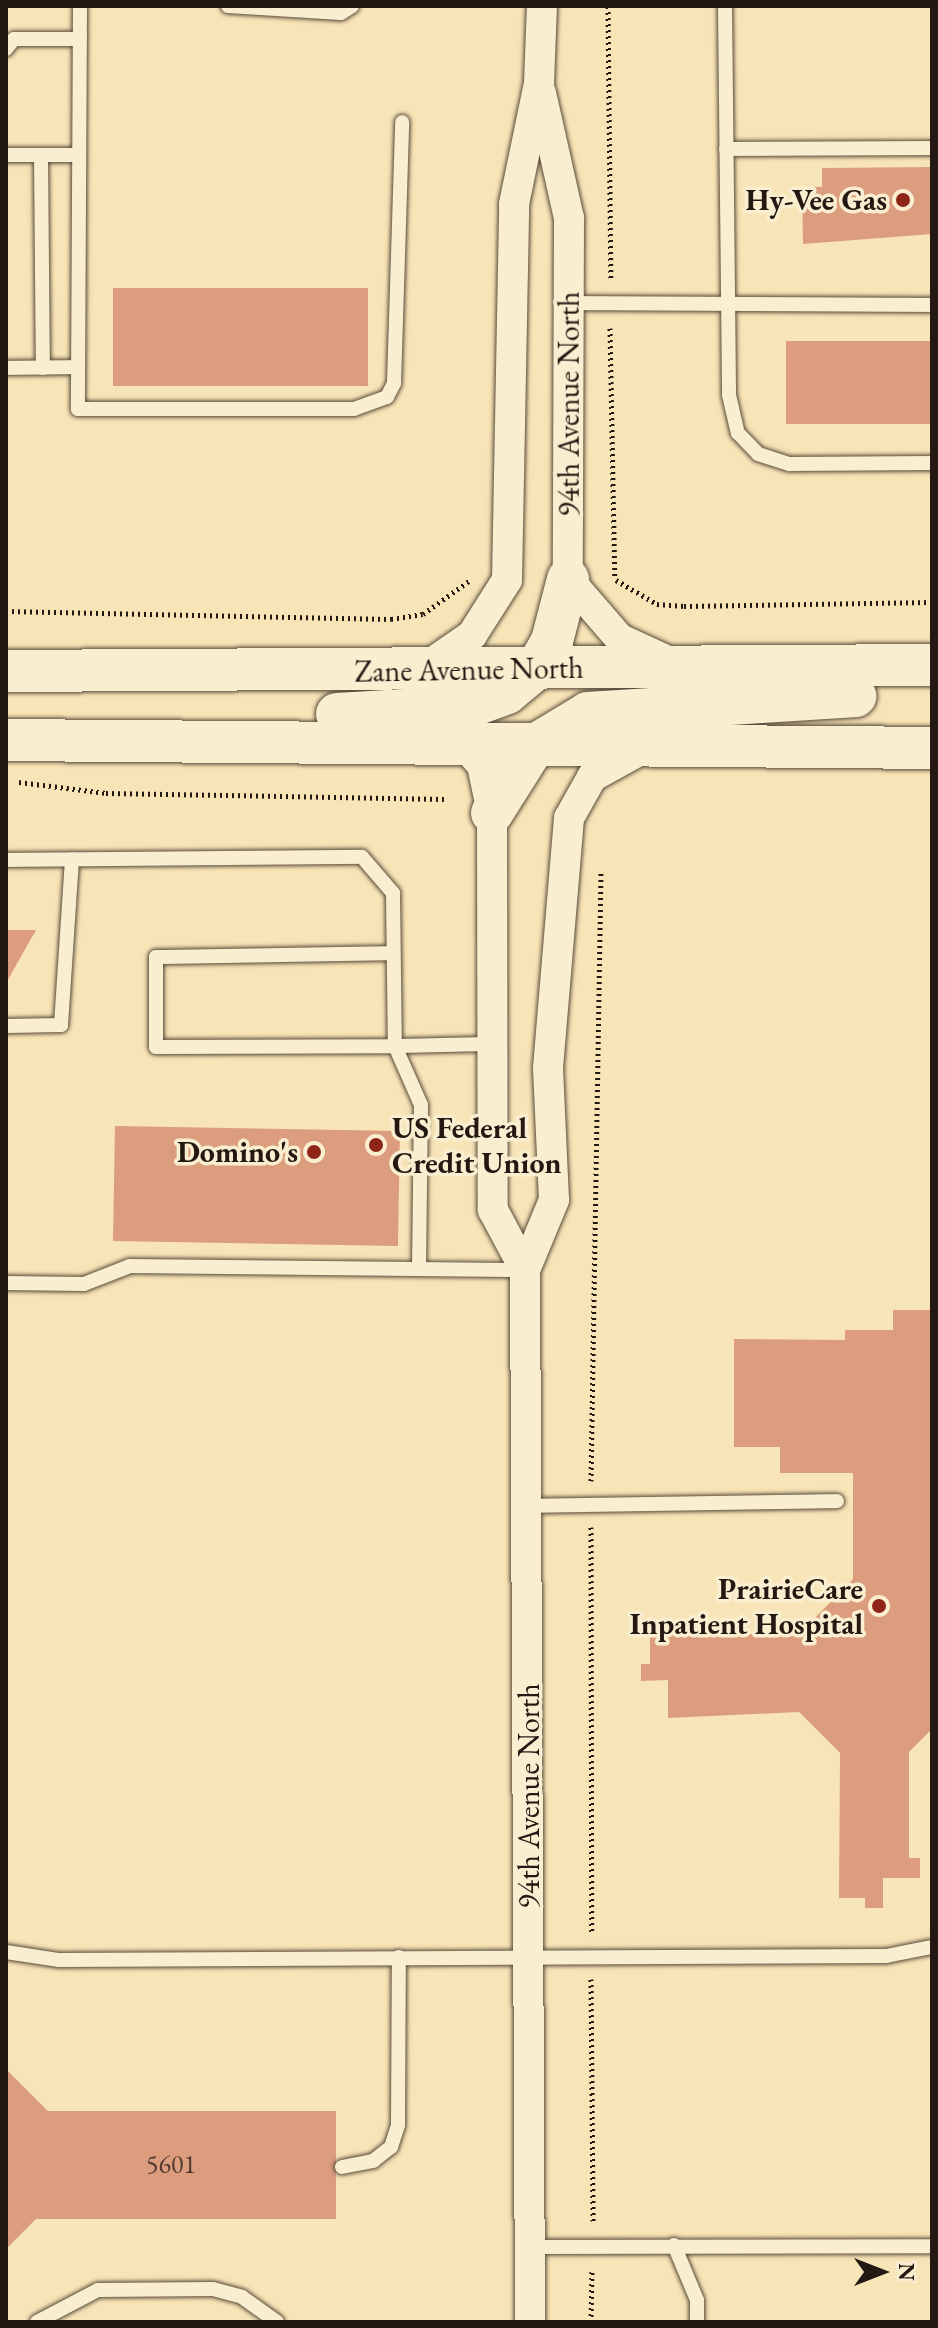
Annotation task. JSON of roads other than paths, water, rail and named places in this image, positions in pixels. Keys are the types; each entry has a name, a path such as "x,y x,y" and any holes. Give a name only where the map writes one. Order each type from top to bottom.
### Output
{"main road":[{"path":"94,741 243,713 393,714 472,706 507,693 536,669 587,579"},
{"name":"Zane Avenue North","path":"6,671 932,665"},
{"path":"492,813 535,745 588,713 644,704 932,694"},
{"path":"6,740 932,748"}],"street":[{"name":"94th Avenue North","path":"421,670 472,635 507,580 514,204 539,83 542,6"},
{"name":"94th Avenue North","path":"539,83 569,218 569,303 587,579"},
{"path":"587,579 620,639 682,668"},
{"path":"463,744 482,765 492,813 493,1210 525,1270"},
{"path":"525,1270 554,1200 548,1068 569,818 592,777 649,746"},
{"name":"94th Avenue North","path":"525,1270 530,2322"}],"lane":[{"path":"80,6 78,409 376,405 394,383 394,256 402,221 402,122"},
{"path":"228,6 341,13 352,6"},
{"path":"725,6 731,305 729,395 738,433 758,454 789,464 932,463"},
{"path":"6,49 14,39 80,39"},
{"path":"726,149 932,148"},
{"path":"6,155 79,155"},
{"path":"41,155 43,368"},
{"path":"569,303 932,305"},
{"path":"6,368 78,367"},
{"path":"6,860 362,857 393,893 395,1046 421,1105 419,1266"},
{"path":"6,1026 61,1025 72,859"},
{"path":"393,953 156,957 156,1047 491,1044"},
{"path":"6,1283 84,1284 130,1266 419,1266 525,1270"},
{"path":"527,1506 837,1501"},
{"path":"6,1952 59,1960 886,1956 932,1947"},
{"path":"342,2167 373,2161 391,2147 398,2125 399,1957"},
{"path":"674,2245 697,2300 697,2322"},
{"path":"530,2247 932,2246"},
{"path":"37,2322 98,2290 213,2289 242,2297 277,2322"}],"place":[{"name":"Hy-Vee Gas","path":"903,200"},
{"name":"US Federal Credit Union","path":"376,1145"},
{"name":"Domino's","path":"314,1152"},
{"name":"PrairieCare Inpatient Hospital","path":"879,1606"}]}
